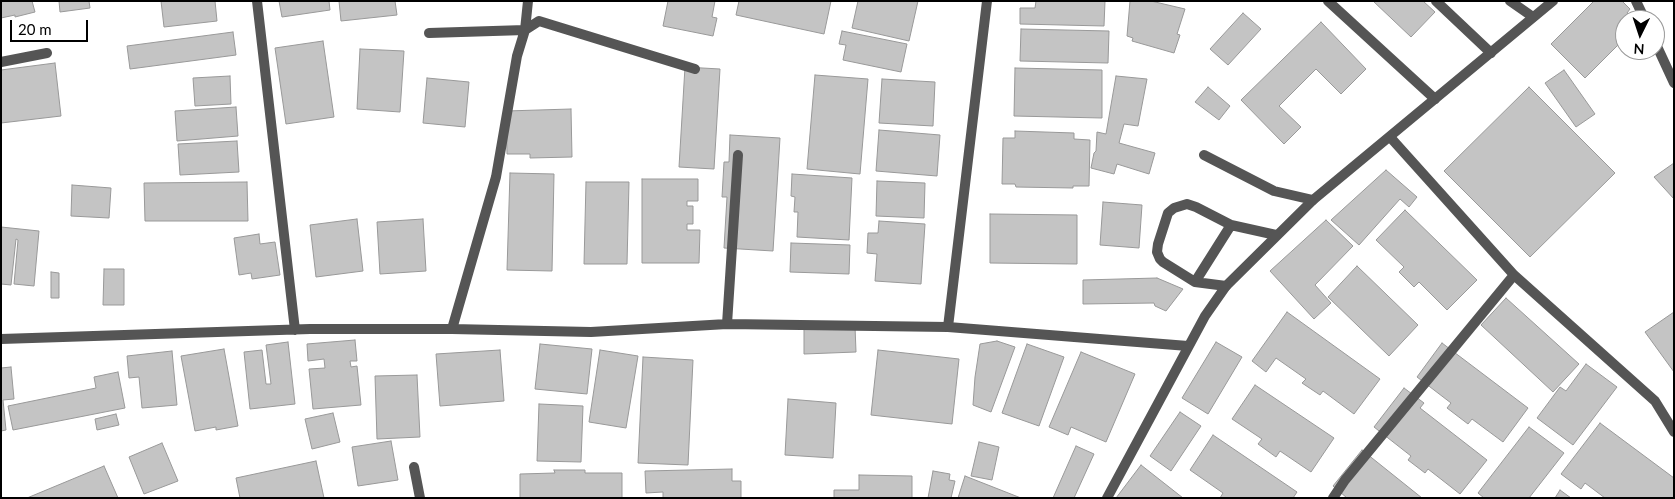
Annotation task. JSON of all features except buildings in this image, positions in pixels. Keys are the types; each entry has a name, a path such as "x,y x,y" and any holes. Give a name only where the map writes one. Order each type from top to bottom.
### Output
{"street":[{"path":"257,1 295,330"},
{"path":"452,329 496,176 528,1"},
{"path":"948,327 987,1"},
{"path":"1328,1 1435,99"},
{"path":"1436,1 1491,53"},
{"path":"1510,1 1533,17"},
{"path":"1107,498 1188,346 1205,316 1226,286 1276,234 1313,200 1553,1"},
{"path":"429,33 524,30 539,21 695,69"},
{"path":"1,62 47,53"},
{"path":"1663,60 1674,83"},
{"path":"1390,138 1514,275 1655,401 1674,432"},
{"path":"727,324 738,155"},
{"path":"1204,155 1274,190 1313,200"},
{"path":"1226,286 1195,282 1160,259 1158,244 1168,213 1174,208 1187,204 1231,225 1276,234"},
{"path":"1195,282 1231,225"},
{"path":"1333,498 1345,480 1514,275"},
{"path":"1,339 295,330 452,329 591,332 727,324 948,327 1188,346"},
{"path":"414,468 420,498"}]}
